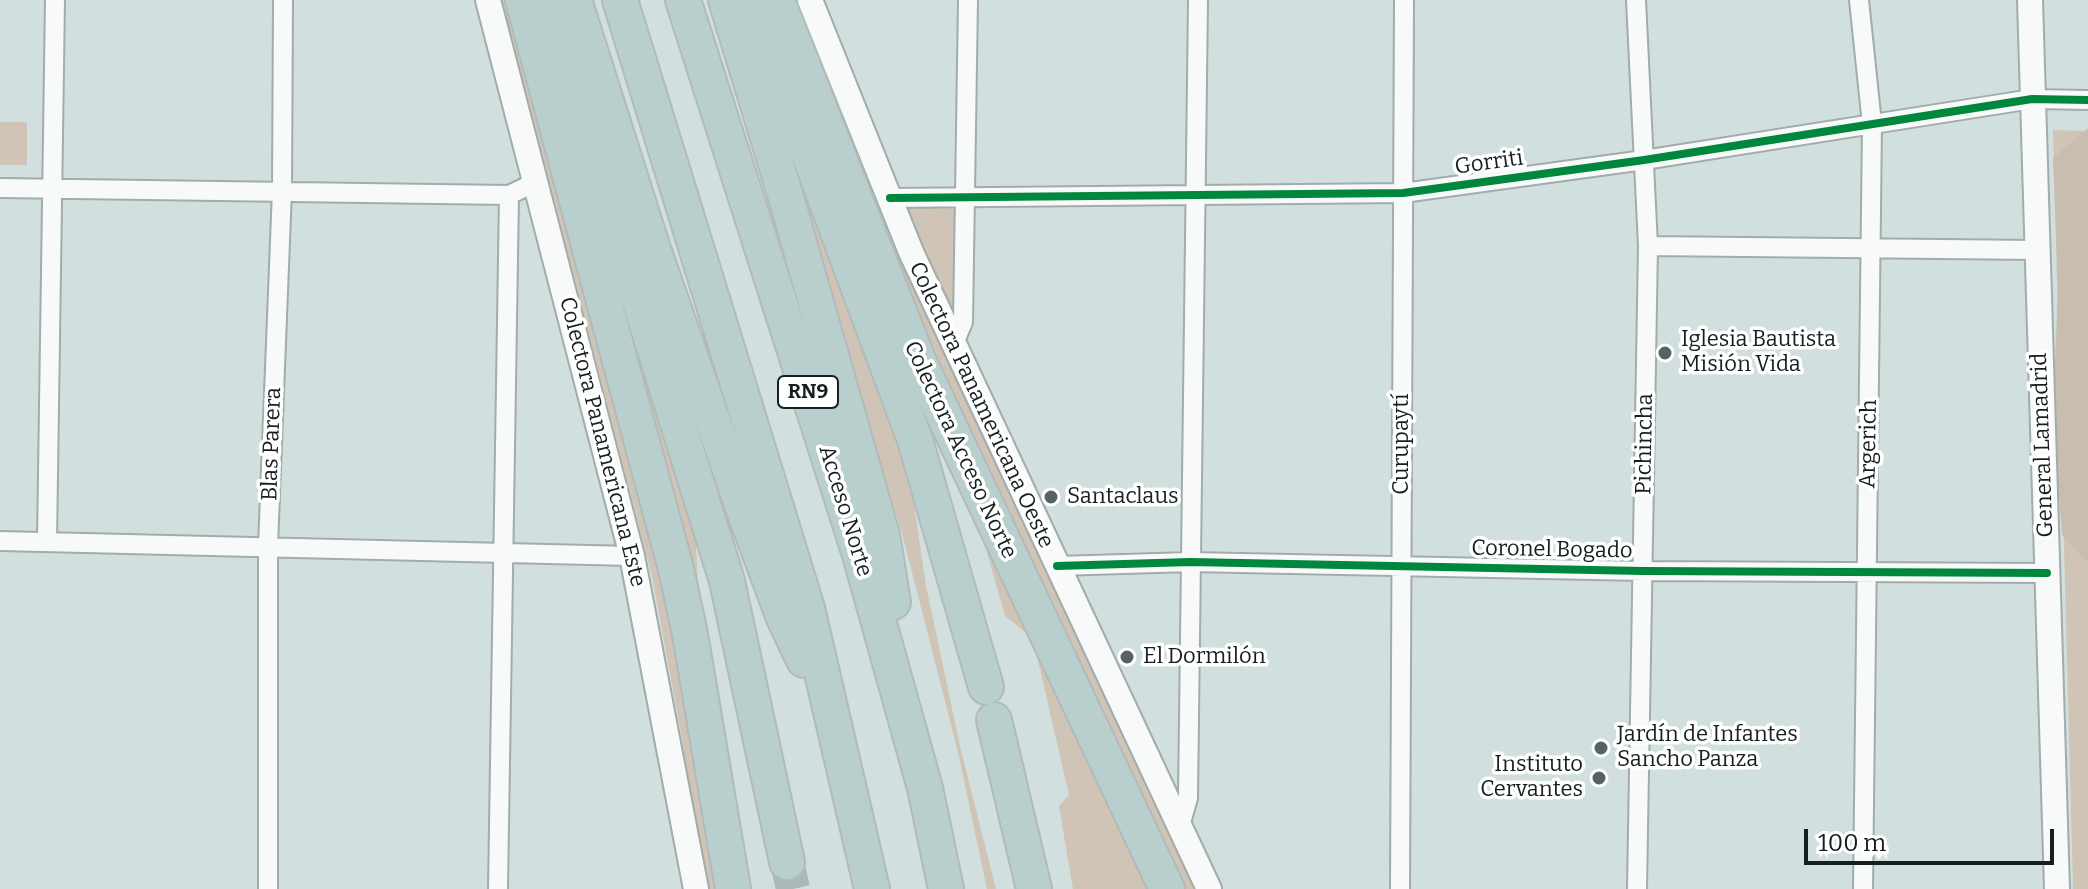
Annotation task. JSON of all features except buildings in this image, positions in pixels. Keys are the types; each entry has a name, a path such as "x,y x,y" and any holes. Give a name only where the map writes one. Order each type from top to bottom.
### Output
{"highway":[{"path":"523,0 676,569 733,889"},
{"path":"550,0 727,581 787,862"},
{"path":"574,0 653,249 746,516 784,618 831,715"},
{"name":"RN9","path":"620,0 807,608 872,889"},
{"name":"Acceso Norte","path":"683,0 860,555 925,788 946,889"},
{"path":"726,0 786,197 882,535 925,788"},
{"path":"752,0 915,440 986,687"},
{"name":"Colectora Acceso Norte","path":"777,0 918,360 1167,889"},
{"path":"994,720 1034,889"}],"street":[{"path":"47,542 55,0"},
{"name":"Blas Parera","path":"268,889 268,546 282,190 283,0"},
{"name":"Colectora Panamericana Este","path":"488,0 632,556 696,889"},
{"name":"Colectora Panamericana Oeste","path":"810,0 911,252 953,346 1209,889"},
{"path":"953,346 963,322 968,0"},
{"path":"1180,826 1188,798 1198,0"},
{"name":"Curupaytí","path":"1400,889 1404,0"},
{"name":"Pichincha","path":"1636,0 1648,246 1637,889"},
{"name":"Argerich","path":"1859,0 1872,124 1863,889"},
{"name":"General Lamadrid","path":"2030,0 2057,889"},
{"name":"Gorriti","path":"890,198 1403,193 1644,160 2032,99 2088,100"},
{"path":"0,188 509,195 536,182"},
{"path":"498,889 509,195"},
{"path":"1648,246 2037,250"},
{"path":"0,541 632,556"},
{"name":"Coronel Bogado","path":"1057,566 1190,562 1643,571 2047,573"}],"shaded area":[{"path":"502,0 510,0 671,603 724,889 704,889 682,739 652,576"},
{"path":"543,0 695,524 699,609"},
{"path":"790,0 800,0 910,281 1198,889 1184,889 949,389 900,279"},
{"path":"755,28 910,476 926,586 960,746 996,889 987,889 958,752 903,537 749,29"},
{"path":"0,122 27,122 27,165 0,165"},
{"path":"2088,128 2088,563 2062,535 2053,415 2058,285 2053,158"},
{"path":"2053,130 2088,131 2088,889 2073,889"},
{"path":"906,207 958,209 953,315 948,313"},
{"path":"968,507 1004,572 1154,889 1073,889 1059,806 1069,795 1033,639 1005,616 985,545"}],"tunnel":[{"path":"787,862 793,889"}],"cycle path":[{"path":"890,198 1403,193 1644,160 2032,99 2088,100"},
{"path":"1057,566 1190,562 1643,571 2047,573"}],"place":[{"name":"Iglesia Bautista Misión Vida","path":"1665,353"},
{"name":"Santaclaus","path":"1051,497"},
{"name":"El Dormilón","path":"1127,657"},
{"name":"Jardín de Infantes Sancho Panza","path":"1601,748"},
{"name":"Instituto Cervantes","path":"1599,778"}]}
